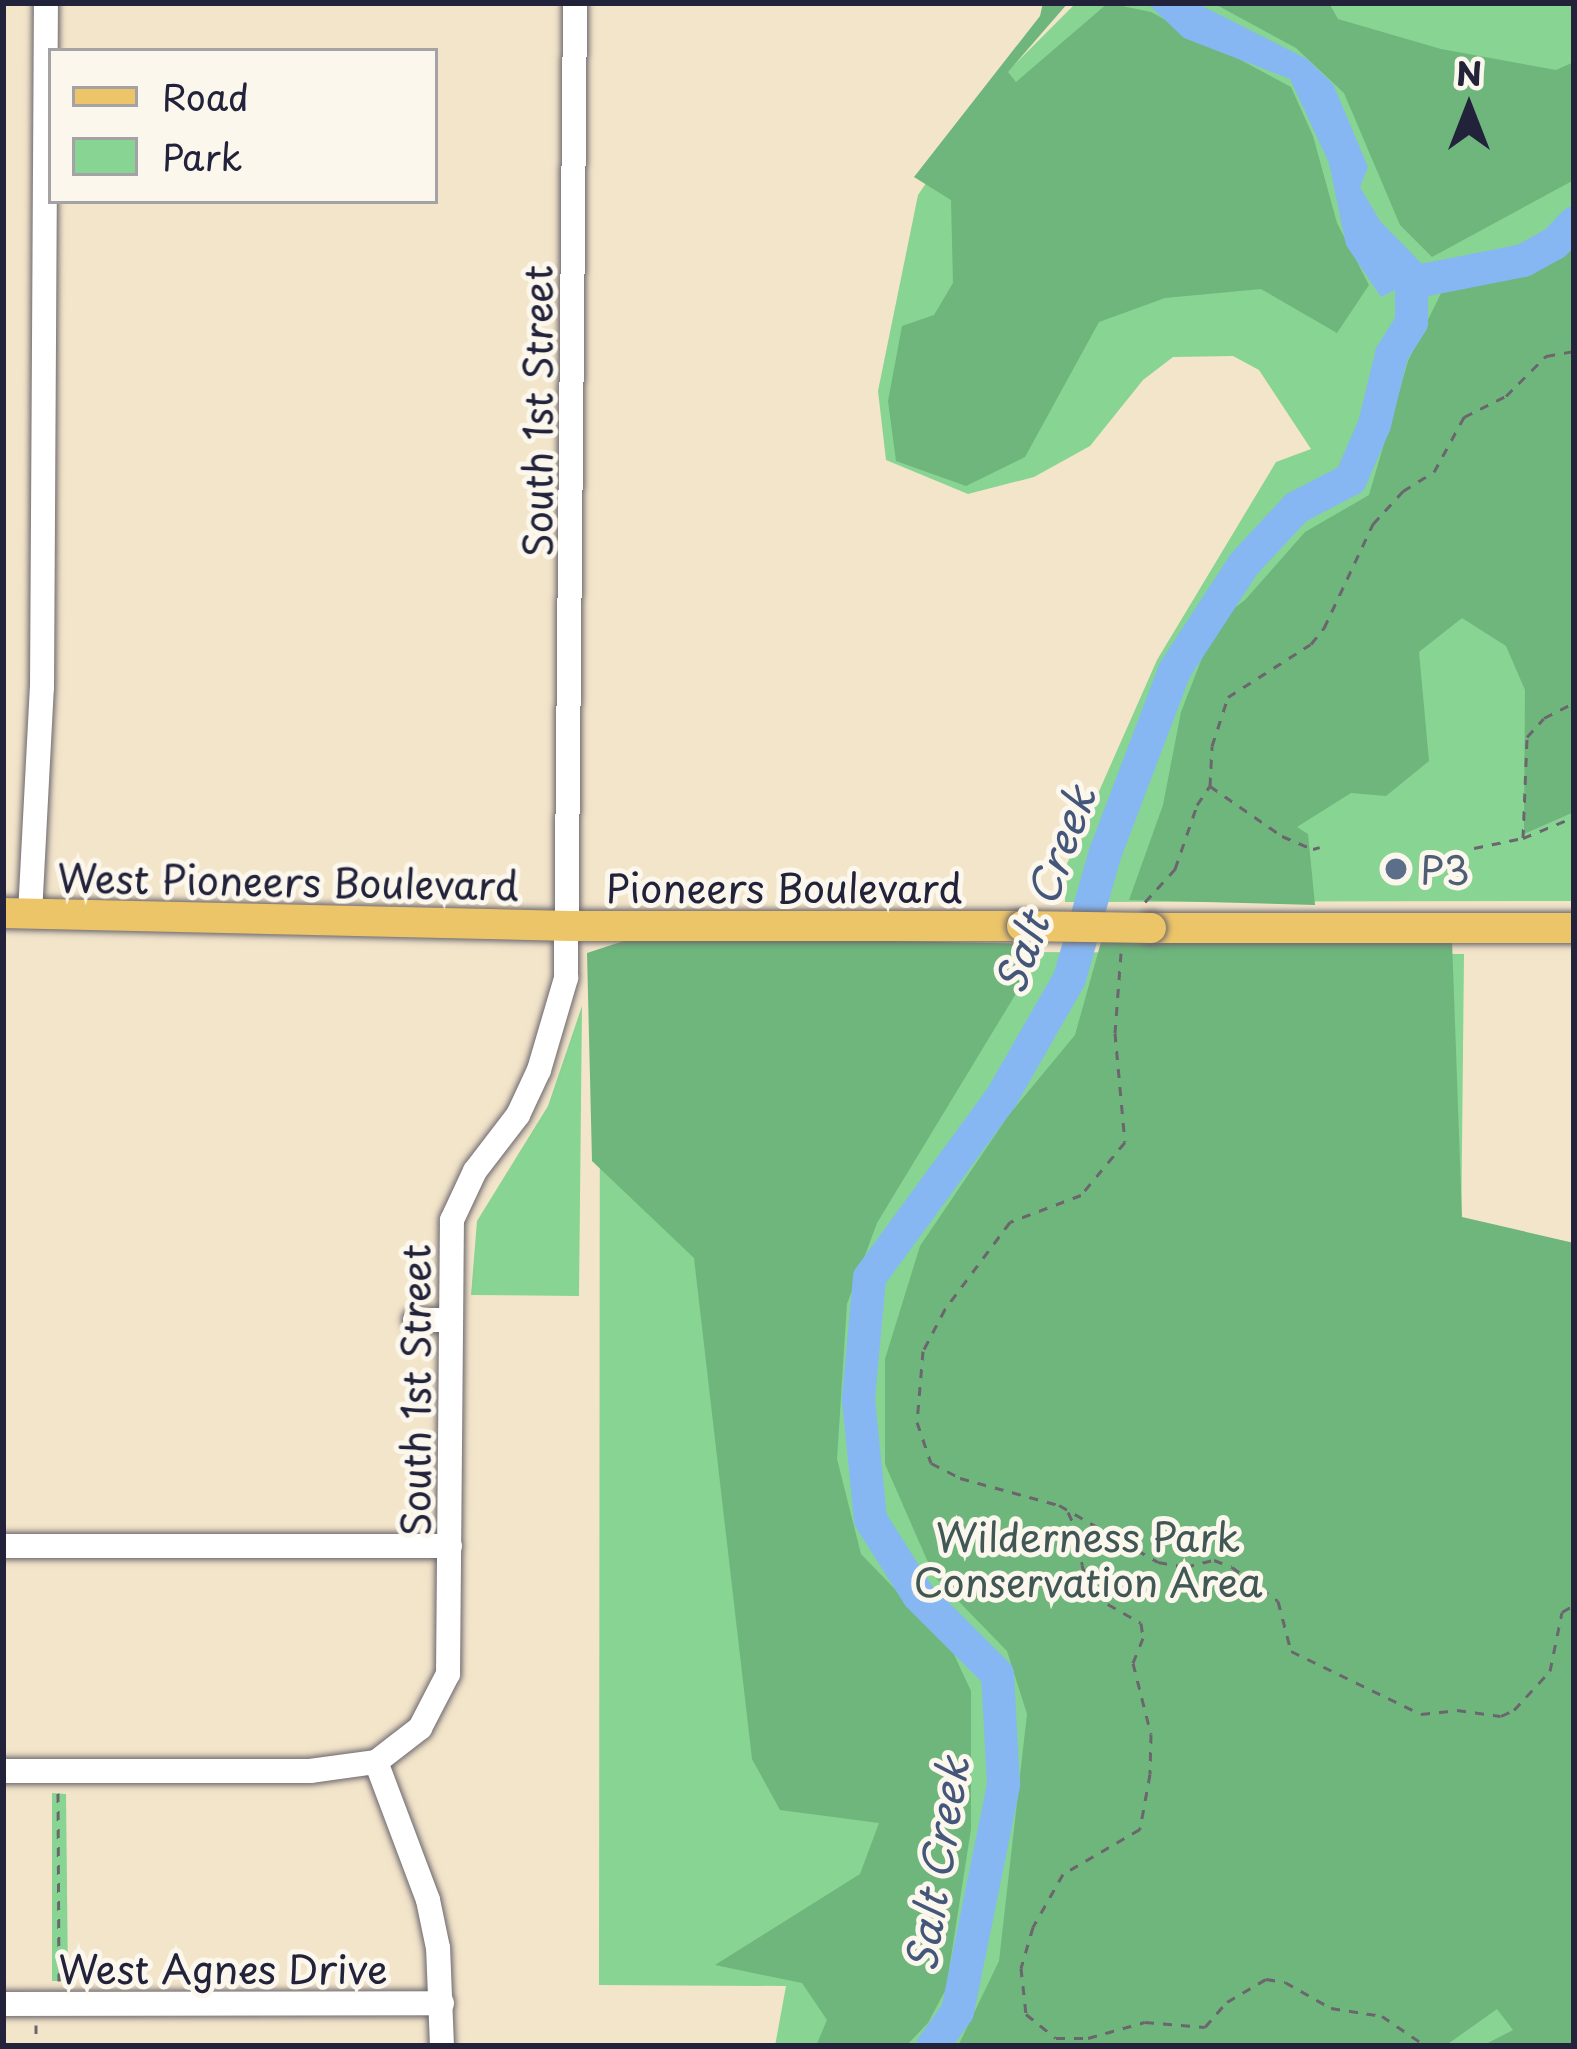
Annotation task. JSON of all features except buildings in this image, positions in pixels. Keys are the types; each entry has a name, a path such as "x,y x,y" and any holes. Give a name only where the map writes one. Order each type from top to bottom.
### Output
{"main road":[{"name":"West Pioneers Boulevard","path":"17,914 571,926"},
{"name":"Pioneers Boulevard","path":"571,926 1022,926 1145,918 1574,928"}],"street":[{"path":"17,914 42,688 46,3"},
{"name":"South 1st Street","path":"376,1762 420,1729 448,1674 452,1220 475,1171 518,1115 539,1070 566,978 571,926 575,3"},
{"path":"415,1320 448,1320"},
{"path":"3,1546 450,1546"},
{"path":"3,1771 310,1771 376,1762 428,1900 442,2003 442,2046"},
{"name":"West Agnes Drive","path":"3,2005 442,2003"}],"path":[{"path":"1145,918 1175,869 1197,805 1210,786 1212,746 1228,697 1311,644 1324,628 1373,524 1403,491 1434,472 1464,417 1506,396 1546,356 1574,351"},
{"path":"1523,838 1527,737 1544,718 1574,703"},
{"path":"1210,786 1282,836 1313,850 1320,847"},
{"path":"1474,848 1523,838 1574,817"},
{"path":"1121,950 1115,1033 1125,1142 1081,1195 1010,1222 991,1242 922,1351 917,1422 931,1463 960,1478 1068,1510 1158,1562 1185,1567 1214,1560 1232,1567 1252,1587 1278,1601 1291,1651 1420,1714 1457,1710 1501,1716 1514,1710 1550,1671 1562,1612 1574,1605"},
{"path":"1068,1510 1083,1544 1082,1565 1092,1594 1141,1623 1143,1638 1133,1663 1151,1734 1150,1774 1140,1829 1063,1874 1033,1927 1021,1968 1026,2014 1056,2038 1088,2038 1145,2022 1205,2027 1227,2002 1266,1979 1285,1982 1330,2008 1382,2016 1426,2046"},
{"path":"58,1791 59,1983"},
{"path":"35,2023 36,2046"}],"green space":[{"path":"1043,3 1068,3 1008,72 1016,82 1108,3 1151,12 1291,87 1313,136 1337,223 1369,285 1337,333 1261,289 1165,298 1099,322 1025,457 966,486 896,461 888,401 902,326 934,315 953,283 951,200 914,177 1040,16"},
{"path":"1076,3 1574,3 1574,901 1065,902 1066,866 1157,660 1276,462 1311,449 1259,370 1233,356 1173,357 1143,380 1090,446 1034,477 968,494 886,460 878,391 918,195 990,89"},
{"path":"1213,3 1329,3 1338,19 1441,49 1556,70 1574,62 1574,180 1432,257 1400,225 1344,93 1296,48"},
{"path":"1574,246 1574,812 1524,834 1525,690 1506,646 1462,618 1419,652 1429,761 1386,796 1351,793 1297,827 1308,834 1315,905 1129,900 1163,805 1181,712 1216,622 1245,600 1305,532 1369,495 1408,361 1443,289 1535,270"},
{"path":"639,936 1046,944 877,1223 847,1304 837,1459 861,1554 950,1646 971,1691 971,1829 946,1989 928,2023 906,2046 816,2046 827,2020 802,1983 715,1965 860,1874 879,1823 780,1810 752,1759 694,1258 592,1161 587,953"},
{"name":"Wilderness Park Conservation Area","path":"1452,940 1462,1217 1574,1243 1574,2046 1482,2046 1513,2030 1497,2009 1445,2046 958,2046 999,1961 1027,1714 1007,1651 934,1576 885,1464 885,1359 920,1246 1008,1116 1075,1035 1101,942"},
{"name":"Wilderness Park Conservation Area","path":"600,950 1464,954 1461,1244 1574,2046 775,2046 786,1986 599,1985"},
{"path":"582,1006 579,1296 471,1295 477,1221 548,1106"},
{"path":"52,1793 66,1794 68,1981 52,1981"}],"water":[{"path":"1147,3 1196,3 1307,59 1333,84 1368,167 1360,187 1380,221 1425,267 1411,282 1381,297 1346,245 1329,163 1290,79 1184,38"}],"waterway":[{"path":"1411,282 1523,260 1554,243 1574,222"},
{"name":"Salt Creek","path":"932,2046 957,2011 1003,1784 997,1674 918,1595 870,1519 858,1398 869,1277 1002,1095 1069,978 1105,852 1174,670 1243,564 1296,507 1350,479 1374,424 1391,354 1411,322 1411,282 1382,253"}],"place":[{"name":"P3","path":"1396,869"}]}
